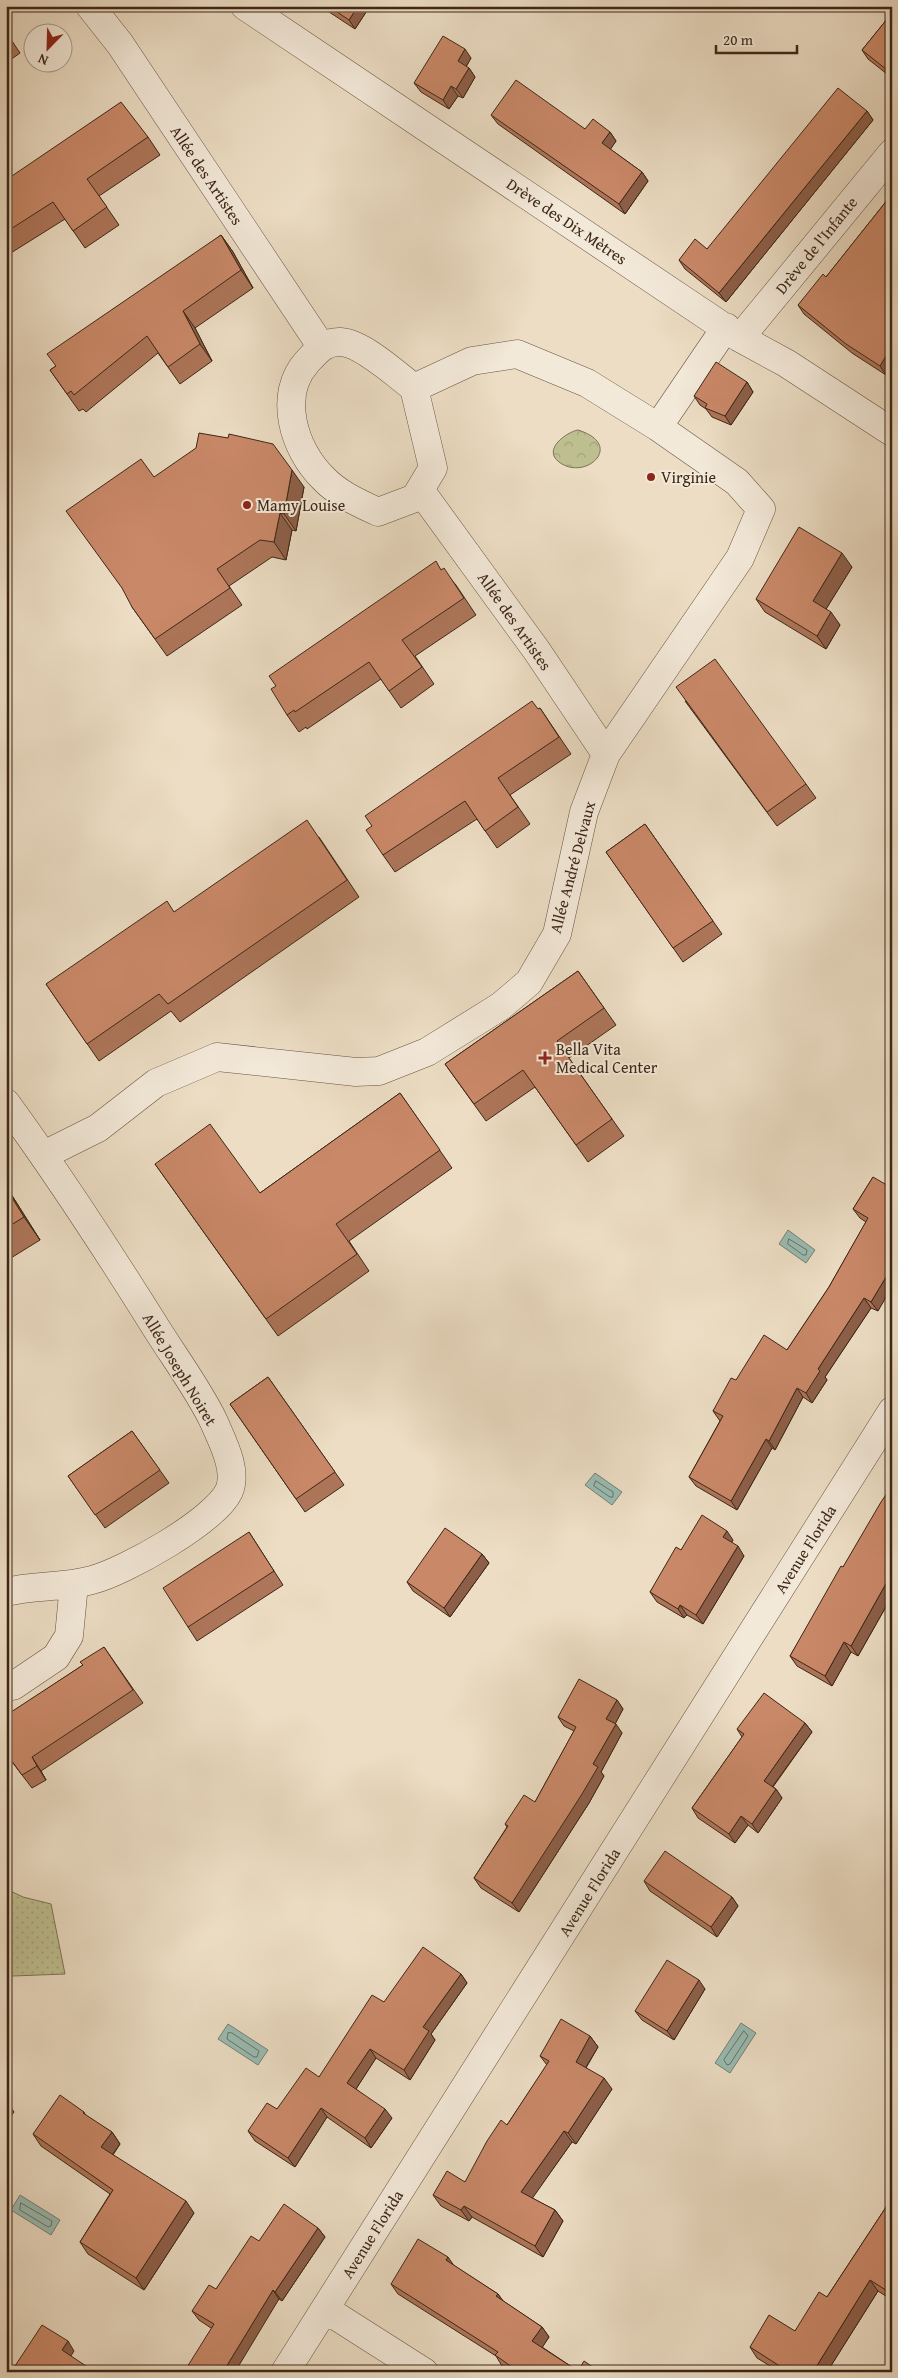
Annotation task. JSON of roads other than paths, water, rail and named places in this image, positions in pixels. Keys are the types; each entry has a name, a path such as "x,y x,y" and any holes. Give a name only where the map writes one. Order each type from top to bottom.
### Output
{"street":[{"name":"Allée des Artistes","path":"90,6 120,44 321,346"},
{"name":"Drève des Dix Mètres","path":"245,6 733,332 786,363 892,432"},
{"name":"Drève de l'Infante","path":"733,332 892,153"},
{"path":"414,388 472,361 517,354 587,383 658,427 733,332"},
{"path":"342,342 371,354 414,388 433,468 415,498 378,512 350,498 323,478 298,444 291,413 292,390 302,368 321,346 342,342"},
{"name":"Allée André Delvaux","path":"44,1155 98,1128 156,1083 217,1057 356,1072 379,1071 427,1052 501,1006 529,982 557,934 584,812 606,754 740,558 761,509 737,482 658,427"},
{"name":"Allée des Artistes","path":"420,490 537,650 606,754"},
{"name":"Allée Joseph Noiret","path":"6,1103 95,1230 213,1420 229,1460 231,1477 229,1491 214,1508 176,1538 137,1563 93,1580 55,1587 25,1587 6,1592"},
{"name":"Avenue Florida","path":"285,2372 892,1411"},
{"path":"6,1686 13,1686 56,1656 69,1636 74,1584"},
{"path":"324,2309 424,2372"}],"water":[{"path":"788,1230 815,1250 806,1263 779,1244"},
{"path":"595,1473 622,1492 612,1505 585,1485"},
{"path":"741,2023 756,2033 730,2073 715,2063"},
{"path":"228,2024 268,2050 258,2065 218,2039"},
{"path":"20,2195 60,2220 51,2235 11,2210"}],"place":[{"name":"Virginie","path":"651,477"},
{"name":"Mamy Louise","path":"247,505"},
{"name":"Bella Vita Medical Center","path":"545,1058"}]}
